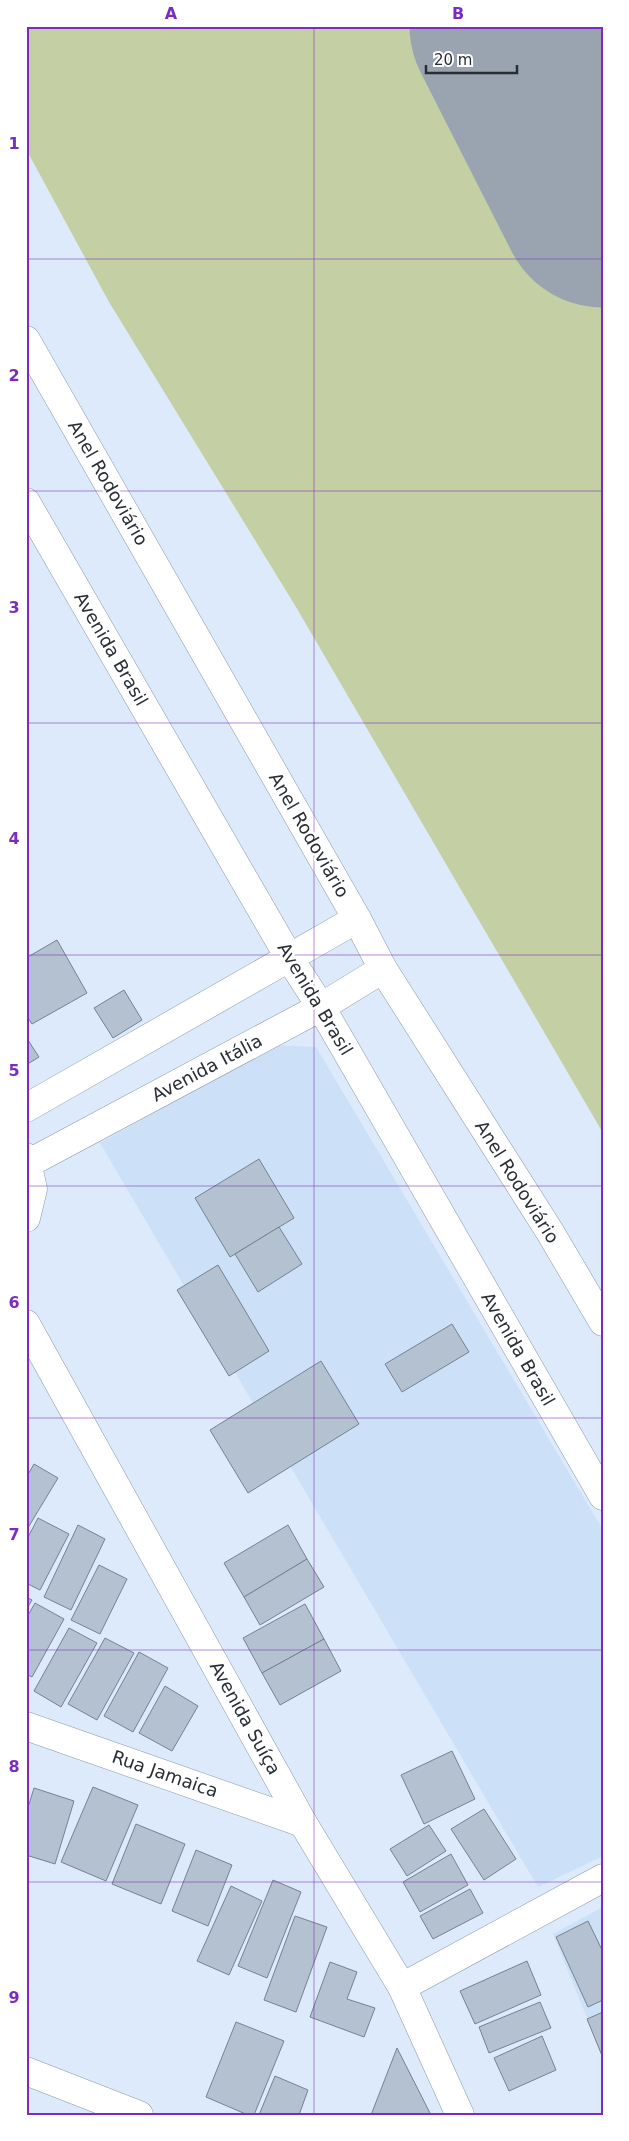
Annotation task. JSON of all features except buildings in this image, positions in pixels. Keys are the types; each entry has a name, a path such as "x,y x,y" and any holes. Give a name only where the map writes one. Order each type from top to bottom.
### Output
{"street":[{"name":"Anel Rodoviário","path":"26,340 357,919 382,969 550,1232 603,1322"},
{"name":"Avenida Brasil","path":"26,502 603,1496"},
{"path":"26,1108 290,959 357,919"},
{"name":"Avenida Itália","path":"26,1218 33,1189 28,1160 321,1008 382,969"},
{"name":"Avenida Suíça","path":"26,1324 303,1823 402,1988 460,2115"},
{"name":"Rua Jamaica","path":"26,1726 303,1823"},
{"path":"402,1988 603,1878"},
{"path":"26,2071 139,2115"}],"shaded area":[{"path":"275,1045 316,1047 603,1530 603,1856 538,1887 100,1143"},
{"path":"603,1907 603,2057 553,1934"}],"green space":[{"path":"26,26 603,26 603,1133 296,607 109,302 26,149"}],"runway":[{"path":"512,26 603,205"}]}
